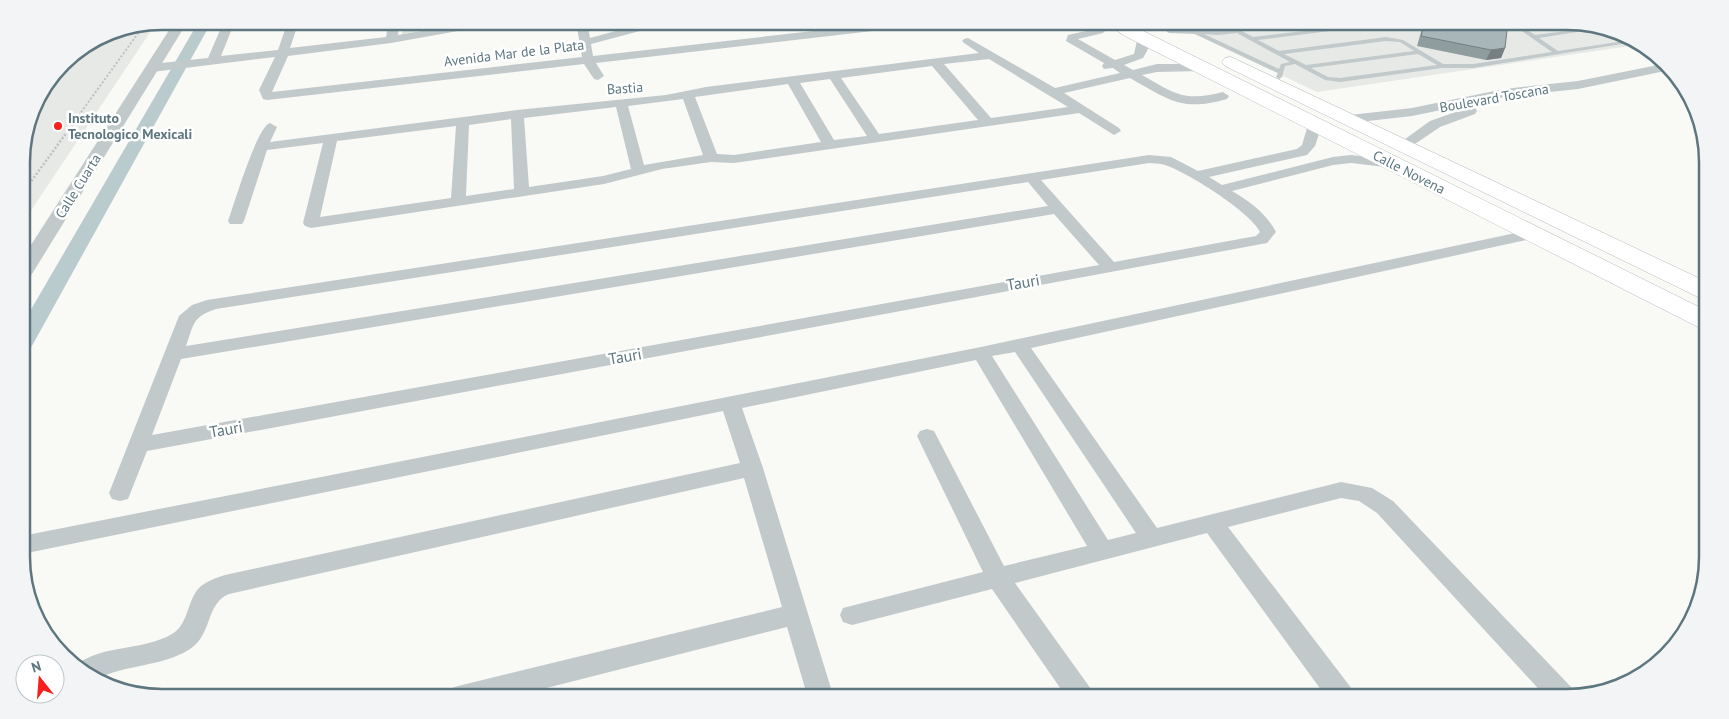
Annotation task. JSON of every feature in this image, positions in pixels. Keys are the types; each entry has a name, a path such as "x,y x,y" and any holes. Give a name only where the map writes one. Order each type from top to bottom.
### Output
{"main road":[{"name":"Calle Novena","path":"1146,30 1169,32 1279,78 1350,119 1699,288"},
{"name":"Calle Novena","path":"1146,30 1200,67 1699,317"},
{"path":"1534,234 1563,223"}],"street":[{"name":"Calle Cuarta","path":"30,262 160,67 178,30"},
{"path":"208,61 225,30"},
{"name":"Avenida Mar de la Plata","path":"291,30 283,53 265,90 267,96 854,30"},
{"path":"391,40 393,30"},
{"path":"160,67 391,40 447,30"},
{"path":"584,30 588,60 598,76"},
{"path":"586,42 632,30"},
{"path":"1094,30 1072,37 1072,41 1175,98 1186,102 1204,101 1223,96"},
{"path":"1038,84 1115,65 1139,56 1146,30"},
{"path":"968,41 1114,131"},
{"name":"Bastia","path":"261,147 517,114 666,99 792,80 990,55"},
{"path":"934,62 988,123"},
{"path":"1053,92 1157,68 1200,67"},
{"name":"Boulevard Toscana","path":"1350,119 1436,108 1504,93 1578,85 1660,69"},
{"path":"833,75 876,139"},
{"name":"Boulevard Toscana","path":"1404,145 1435,124 1454,116 1517,101 1590,93 1668,78"},
{"path":"792,80 830,146"},
{"path":"1578,85 1590,93"},
{"path":"688,95 711,158"},
{"path":"621,103 638,169"},
{"path":"1436,108 1454,116"},
{"path":"331,138 311,223 604,180 638,169 711,158 734,159 1081,110"},
{"path":"517,114 522,192"},
{"path":"458,202 463,121"},
{"path":"1195,176 1302,152 1308,146 1315,125"},
{"path":"236,221 261,147 270,127"},
{"path":"1281,157 1302,169"},
{"path":"120,494 188,316 198,309 213,304 1149,158 1166,160 1218,190 1333,161 1351,159 1394,164"},
{"path":"1031,177 1109,266"},
{"name":"Tauri","path":"140,445 1109,266 1261,240 1266,237 1268,232 1267,226 1256,214 1218,190"},
{"path":"174,354 1058,209"},
{"path":"30,543 731,405 1020,345 1534,234"},
{"path":"1020,345 1152,538"},
{"path":"981,353 1102,551"},
{"path":"731,405 752,468 818,689"},
{"path":"927,436 998,578 1076,689"},
{"path":"92,669 102,664 159,651 182,641 196,626 202,602 211,591 225,585 752,468"},
{"path":"852,614 1342,490 1364,494 1385,506 1556,689"},
{"path":"1212,523 1336,689"},
{"path":"494,689 796,614"}],"lane":[{"path":"1252,39 1323,30"},
{"path":"1524,30 1556,52"},
{"path":"1169,32 1238,31 1321,76 1333,80 1442,66 1473,66 1622,42"},
{"path":"1534,37 1580,31"},
{"path":"1196,32 1279,78 1283,64 1296,62"},
{"path":"1279,53 1386,38 1401,41 1442,66"},
{"path":"1306,67 1420,52"}],"path":[{"path":"30,183 139,33"}],"shaded area":[{"name":"Instituto Tecnologico Mexicali","path":"151,30 30,212 30,153 34,128 40,111 57,82 75,63 96,48 128,34"},
{"path":"403,30 425,30 402,34"},
{"path":"1186,30 1567,30 1584,31 1610,37 1629,46 1317,92"}],"building":[{"path":"1423,30 1507,30 1505,48 1491,50 1421,36"}],"waterway":[{"path":"30,330 201,30"}],"place":[{"name":"Instituto Tecnologico Mexicali","path":"58,126"}]}
